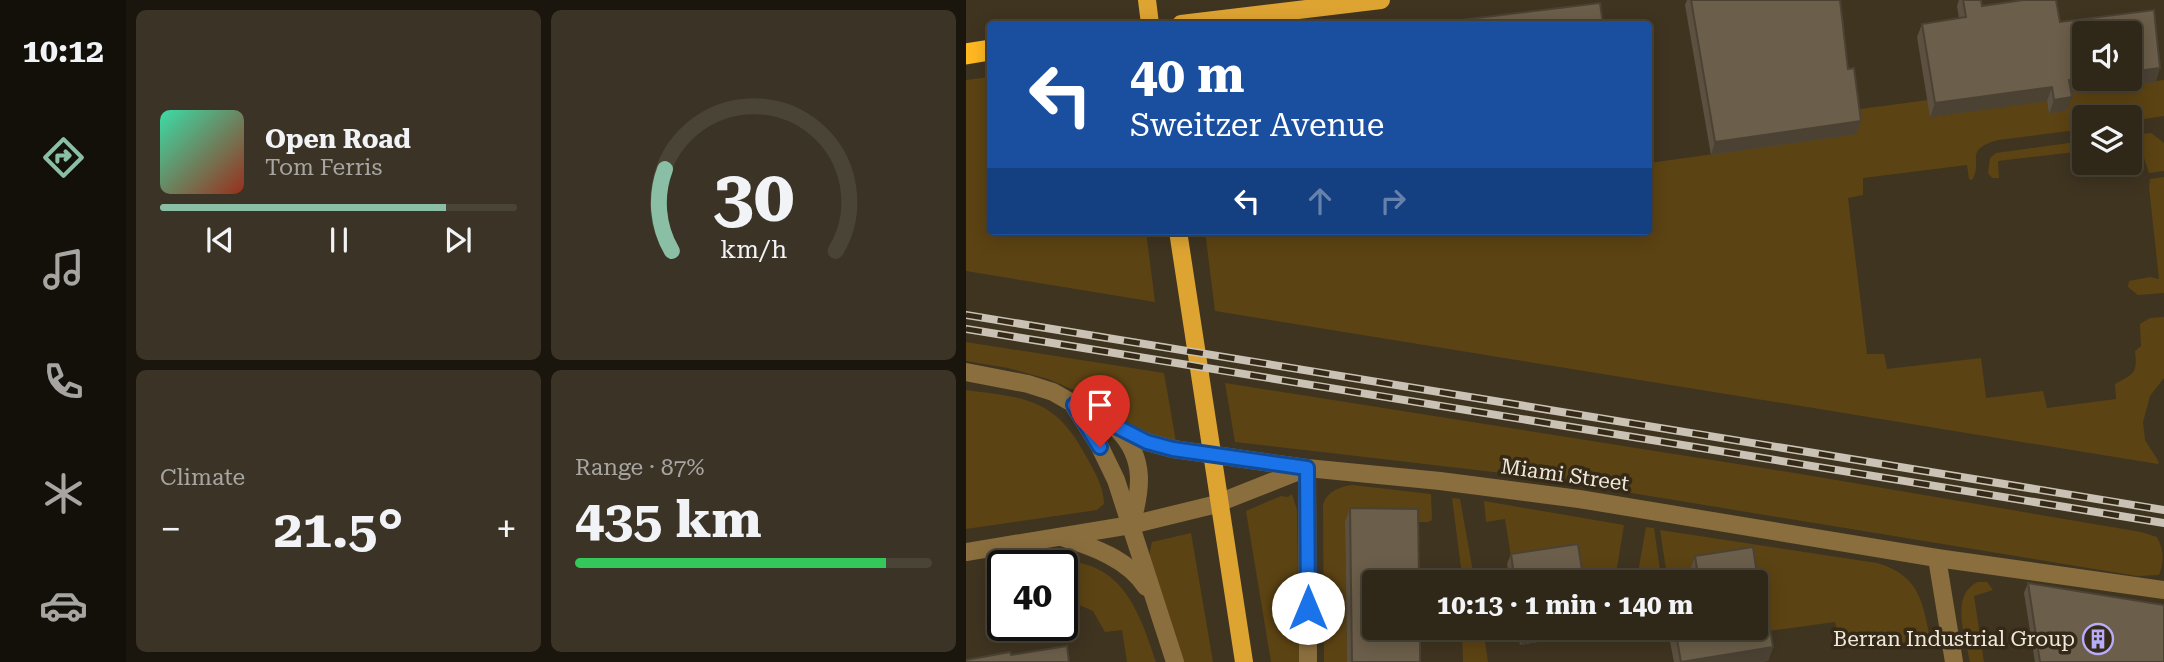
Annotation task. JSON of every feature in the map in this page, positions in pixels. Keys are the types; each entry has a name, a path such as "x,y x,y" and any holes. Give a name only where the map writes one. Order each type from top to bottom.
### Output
{"highway":[{"path":"966,54 987,50"}],"main road":[{"path":"1147,0 1150,21"},
{"path":"1206,21 1381,0"},
{"path":"1179,235 1244,662"}],"street":[{"path":"966,372 1028,384 1053,392 1116,428 1147,442 1173,449 1307,468 1308,662"},
{"path":"1074,405 1100,447 1116,480 1175,662"},
{"path":"1116,428 1132,447 1139,464 1141,482 1131,525"},
{"name":"Miami Street","path":"966,552 1131,525 1213,505 1307,468 1450,482 1579,499 1937,558 2164,590"},
{"path":"1061,537 1085,544 1130,569 1142,580 1155,600"},
{"path":"1937,558 1954,662"}],"shaded area":[{"path":"987,77 987,235 1147,235 1155,302 966,271 966,80"},
{"path":"2164,80 2164,116 2142,119 2142,105 2072,105 2072,131 1998,140 1980,148 1972,180 1969,179 1967,165 1863,178 1863,195 1848,198 1867,354 1884,354 1887,369 1981,358 1986,398 2043,391 2047,408 2116,399 2115,384 2130,375 2136,365 2135,351 2141,346 2140,324 2150,318 2164,317 2164,378 2150,396 2143,422 2145,440 2158,464 1215,311 1206,235 1652,235 1652,163 1856,134 1853,110 1928,100 1931,117 2047,101 2049,113 2064,94 2085,91 2142,91 2142,83"},
{"path":"2151,133 2164,143 2164,171 2149,173 2142,159 2142,134"},
{"path":"2072,143 2072,152 1998,161 1999,178 1992,178 1988,173 1990,158 1996,153"},
{"path":"2164,177 2164,293 2138,295 2128,287 2129,281 2150,277 2159,279 2149,187 2150,179"},
{"path":"966,342 1164,373 1176,442 1129,427 1074,390 1048,379 1008,368 966,361"},
{"path":"1225,383 1795,473 2141,532 2157,537 2162,551 2162,565 2159,575 2137,576 1528,476 1235,442"},
{"path":"966,390 1023,399 1051,413 1064,424 1087,458 1101,486 1104,504 1097,510 966,529"},
{"path":"1352,485 1431,494 1432,520 1345,522 1347,662 1324,662 1323,504 1334,490"},
{"path":"1292,494 1297,510 1299,662 1271,662 1246,511"},
{"path":"1452,498 1460,499 1473,570 1461,570"},
{"path":"1484,501 1624,525 1617,570 1535,570 1512,563 1505,519 1486,522"},
{"path":"1646,527 1654,528 1660,570 1640,570"},
{"path":"1660,530 1877,563 1903,575 1917,593 1931,644 1841,645 1835,622 1768,631 1768,570 1666,570"},
{"path":"1191,533 1213,662 1184,662 1149,556 1152,542"},
{"path":"1078,563 1108,575 1121,588 1141,621 1156,662 1127,662 1122,630 1105,632 1093,611 1078,604"},
{"path":"1978,582 1987,582 1993,590 1974,596 1984,662 1970,662 1963,629 1962,606 1969,588"},
{"path":"1462,640 1485,640 1488,662 1463,662"}],"building":[{"path":"1691,0 1840,0 1848,69 1854,68 1861,121 1715,142"},
{"path":"1963,0 1981,0 1982,6 2023,0 2056,0 2060,22 2154,10 2160,68 2142,70 2142,21 2072,21 2072,80 2069,80 2072,97 2054,100 2052,87 1935,103 1922,24 1966,17"},
{"path":"1600,3 1603,21 1453,21"},
{"path":"1350,508 1418,509 1419,570 1362,570 1362,640 1420,640 1420,662 1352,662"},
{"path":"1578,544 1582,570 1513,570 1511,554"},
{"path":"1753,547 1756,570 1692,570 1697,569 1695,556"},
{"name":"Berran Industrial Group","path":"2028,583 2164,605 2164,662 2040,662"},
{"path":"1768,616 1773,647 1681,662 1677,640 1768,640"},
{"path":"1067,646 1069,662 966,662 1010,652 1011,655"}],"railway":[{"path":"966,315 2164,510"},
{"path":"966,329 2164,523"}],"place":[{"name":"Berran Industrial Group","path":"2098,639"}],"route":[{"path":"1100,447 1074,405 1147,442 1173,449 1307,468 1308,608"}]}
